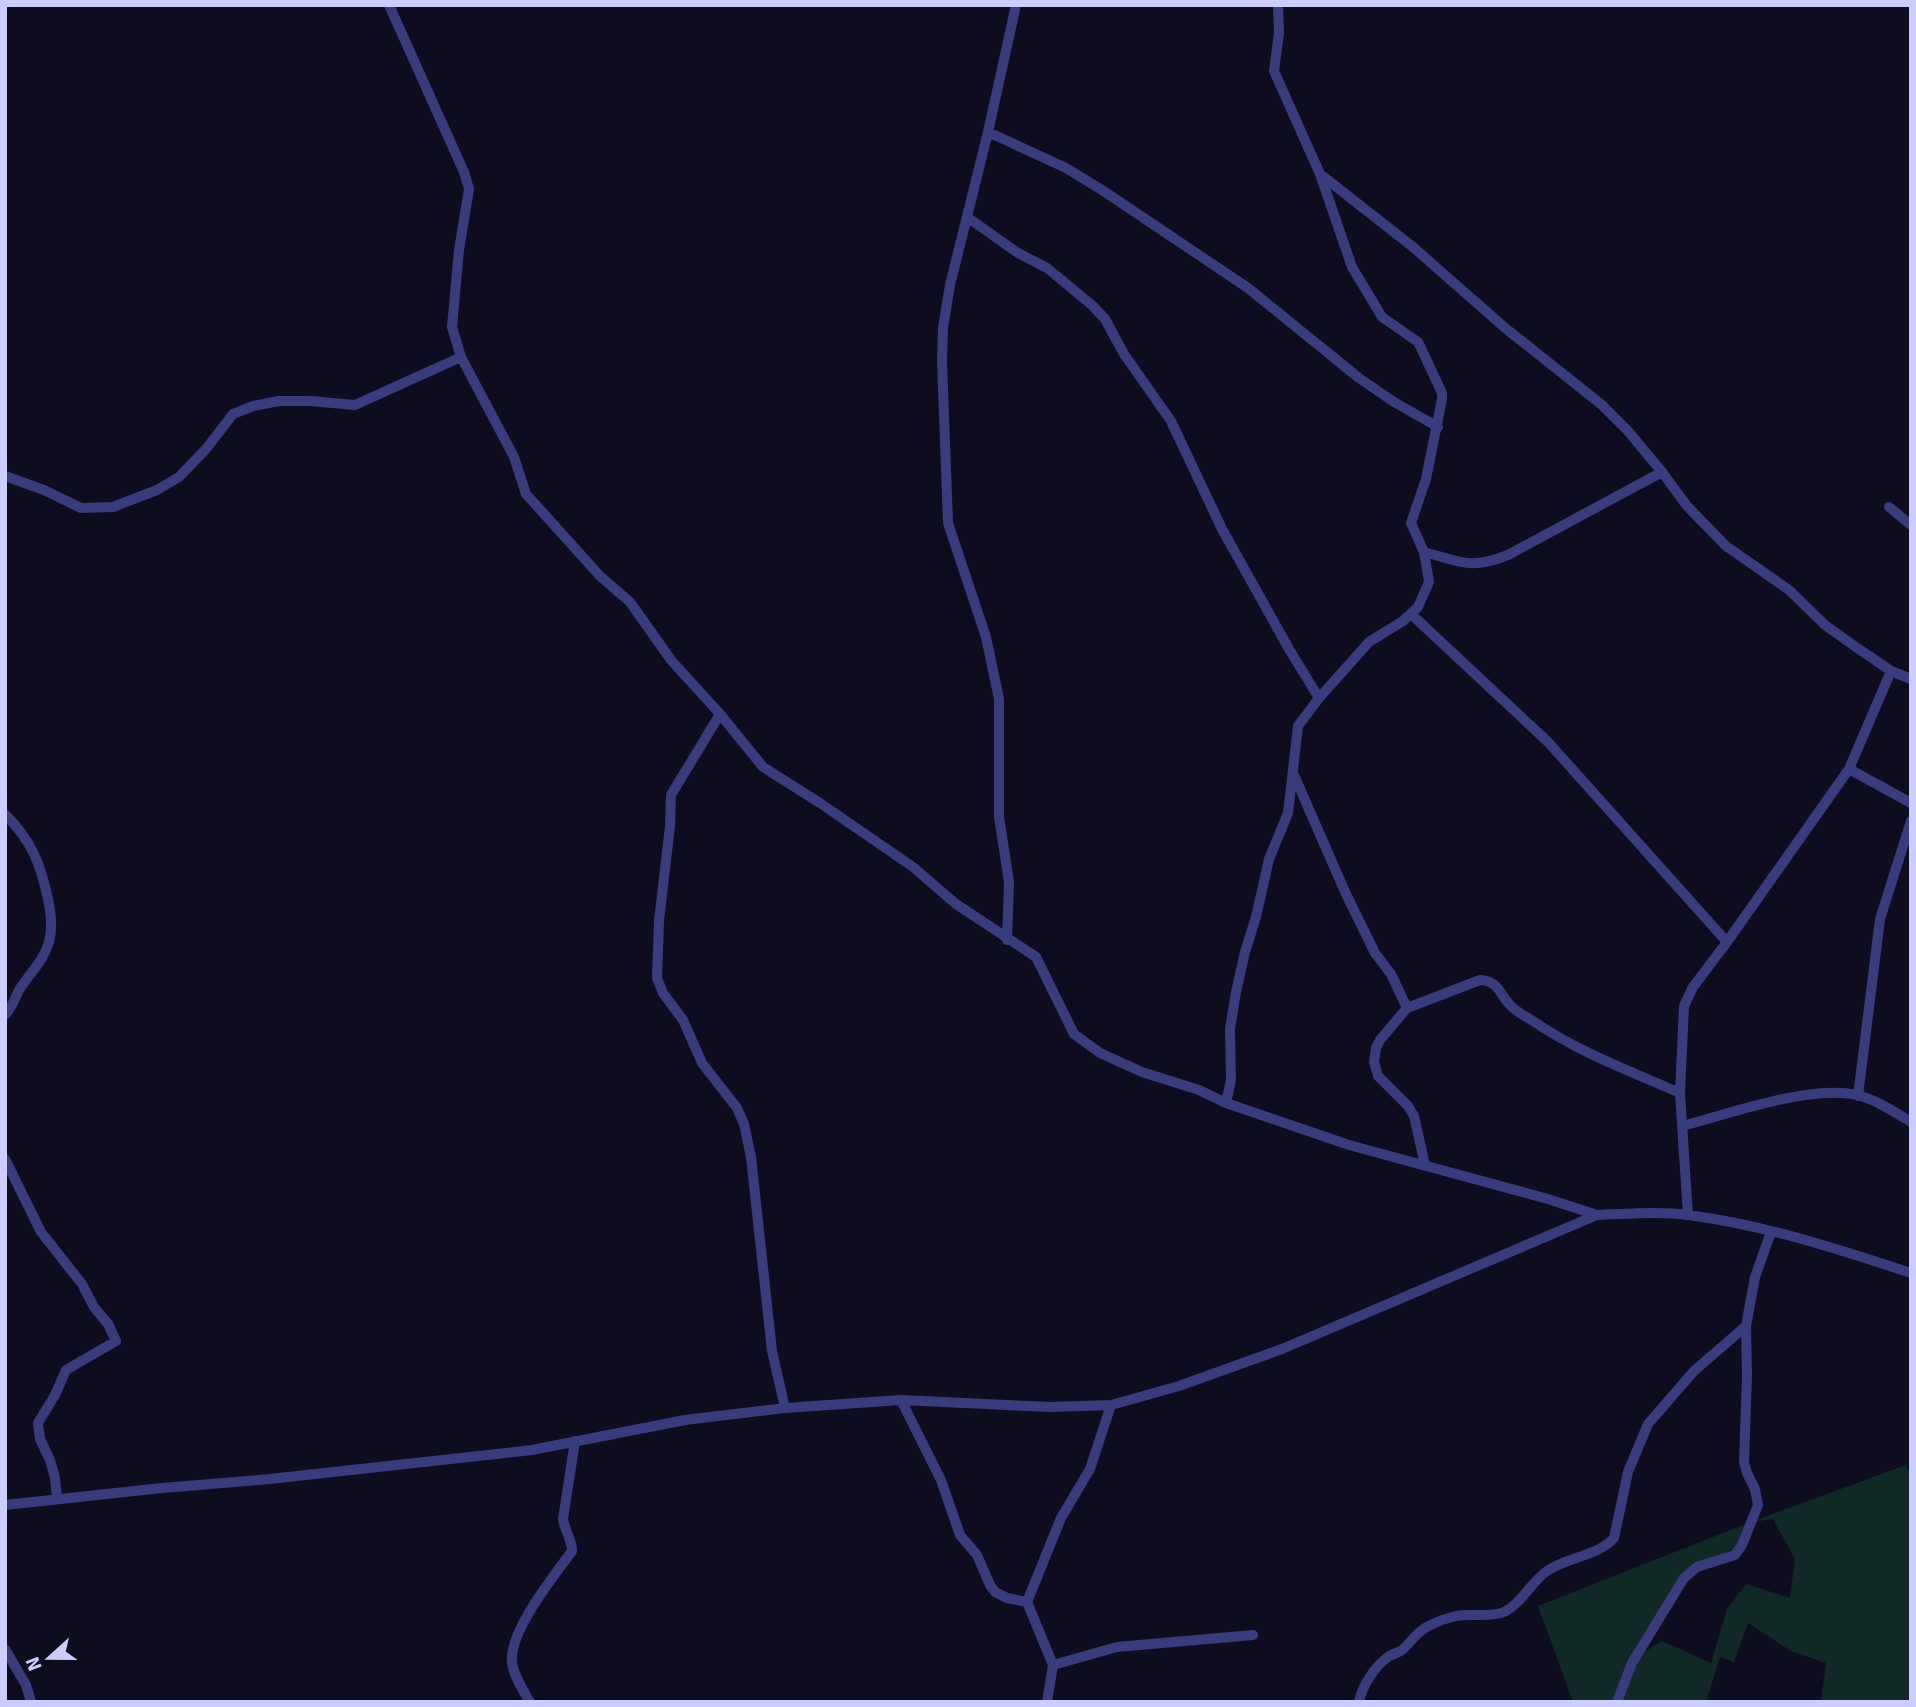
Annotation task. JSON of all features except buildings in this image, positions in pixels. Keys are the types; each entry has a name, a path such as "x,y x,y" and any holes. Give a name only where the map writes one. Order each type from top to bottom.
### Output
{"street":[{"path":"389,5 464,172 469,190 458,250 452,327 461,357 514,457 526,494 600,576 630,602 671,660 763,767 913,867 956,904 1035,957 1074,1034 1100,1053 1142,1072 1349,1145 1597,1215 1688,1215 1822,1244 1911,1273"},
{"path":"1007,940 1009,882 999,817 999,699 986,636 948,523 943,328 950,285 1016,5"},
{"path":"1226,1103 1232,1071 1230,1029 1236,992 1269,859 1288,813 1298,726 1369,642 1418,607 1429,582 1424,552 1411,523 1426,479 1442,393 1418,342 1382,317 1352,267 1320,174 1274,71 1279,33 1278,5"},
{"path":"988,132 1066,168 1102,190 1248,288 1367,384 1437,427"},
{"path":"1320,174 1413,247 1504,327 1602,405 1662,472 1687,506 1726,547 1776,579 1825,625 1891,671 1911,679"},
{"path":"967,217 1018,253 1047,268 1105,318 1124,354 1171,421 1222,529 1319,698"},
{"path":"5,477 44,489 81,509 113,507 157,490 179,477 199,457 233,414 279,401 355,405 461,357"},
{"path":"1424,552 1473,565 1487,563 1508,555 1662,472"},
{"path":"1889,507 1911,525"},
{"path":"1410,614 1548,742 1727,942"},
{"path":"1688,1215 1680,1093 1684,1006 1693,987 1849,769 1891,671"},
{"path":"720,714 671,795 659,920 657,978 663,993 686,1025 702,1063 737,1108 744,1124 751,1157 771,1340 785,1408"},
{"path":"1849,769 1911,803"},
{"path":"1293,772 1370,941 1391,974 1407,1008"},
{"path":"5,814 29,844 42,870 51,916 49,941 41,961 19,990 11,1009 5,1015"},
{"path":"1858,1096 1880,919 1911,821"},
{"path":"1425,1165 1414,1116 1408,1106 1378,1076 1374,1062 1380,1040 1407,1008 1480,980 1497,985 1511,1006 1542,1027 1587,1052 1680,1093"},
{"path":"1682,1126 1831,1091 1880,1104 1911,1122"},
{"path":"5,1159 41,1232 82,1284 116,1341 66,1370 38,1423 40,1439 55,1478 57,1499"},
{"path":"5,1504 532,1450 685,1420 785,1408 901,1400 1050,1407 1111,1405 1180,1386 1282,1349 1597,1215"},
{"path":"1617,1702 1632,1663 1684,1578 1697,1567 1735,1555 1746,1537 1758,1505 1755,1489 1744,1462 1746,1326 1755,1277 1771,1232"},
{"path":"1359,1702 1369,1678 1386,1657 1402,1650 1421,1631 1441,1620 1458,1616 1507,1611 1544,1573 1609,1544 1614,1538 1628,1472 1648,1424 1694,1371 1746,1326"},
{"path":"901,1400 941,1480 960,1535 977,1555 990,1585 995,1592 1007,1598 1027,1602"},
{"path":"1046,1702 1053,1665 1027,1602 1060,1518 1090,1469 1111,1405"},
{"path":"530,1702 513,1668 512,1655 523,1623 542,1591 572,1551 563,1519 575,1441"},
{"path":"1053,1665 1117,1647 1253,1635"},
{"path":"5,1649 26,1685 31,1702"}],"green space":[{"path":"1906,1465 1911,1477 1911,1702 1821,1702 1826,1663 1791,1651 1748,1623 1734,1662 1720,1657 1706,1702 1573,1702 1538,1606 1751,1522","holes":["1773,1519 1795,1559 1790,1598 1746,1584 1727,1609 1711,1663 1662,1641 1639,1655 1697,1567 1735,1555 1751,1522"]}]}
